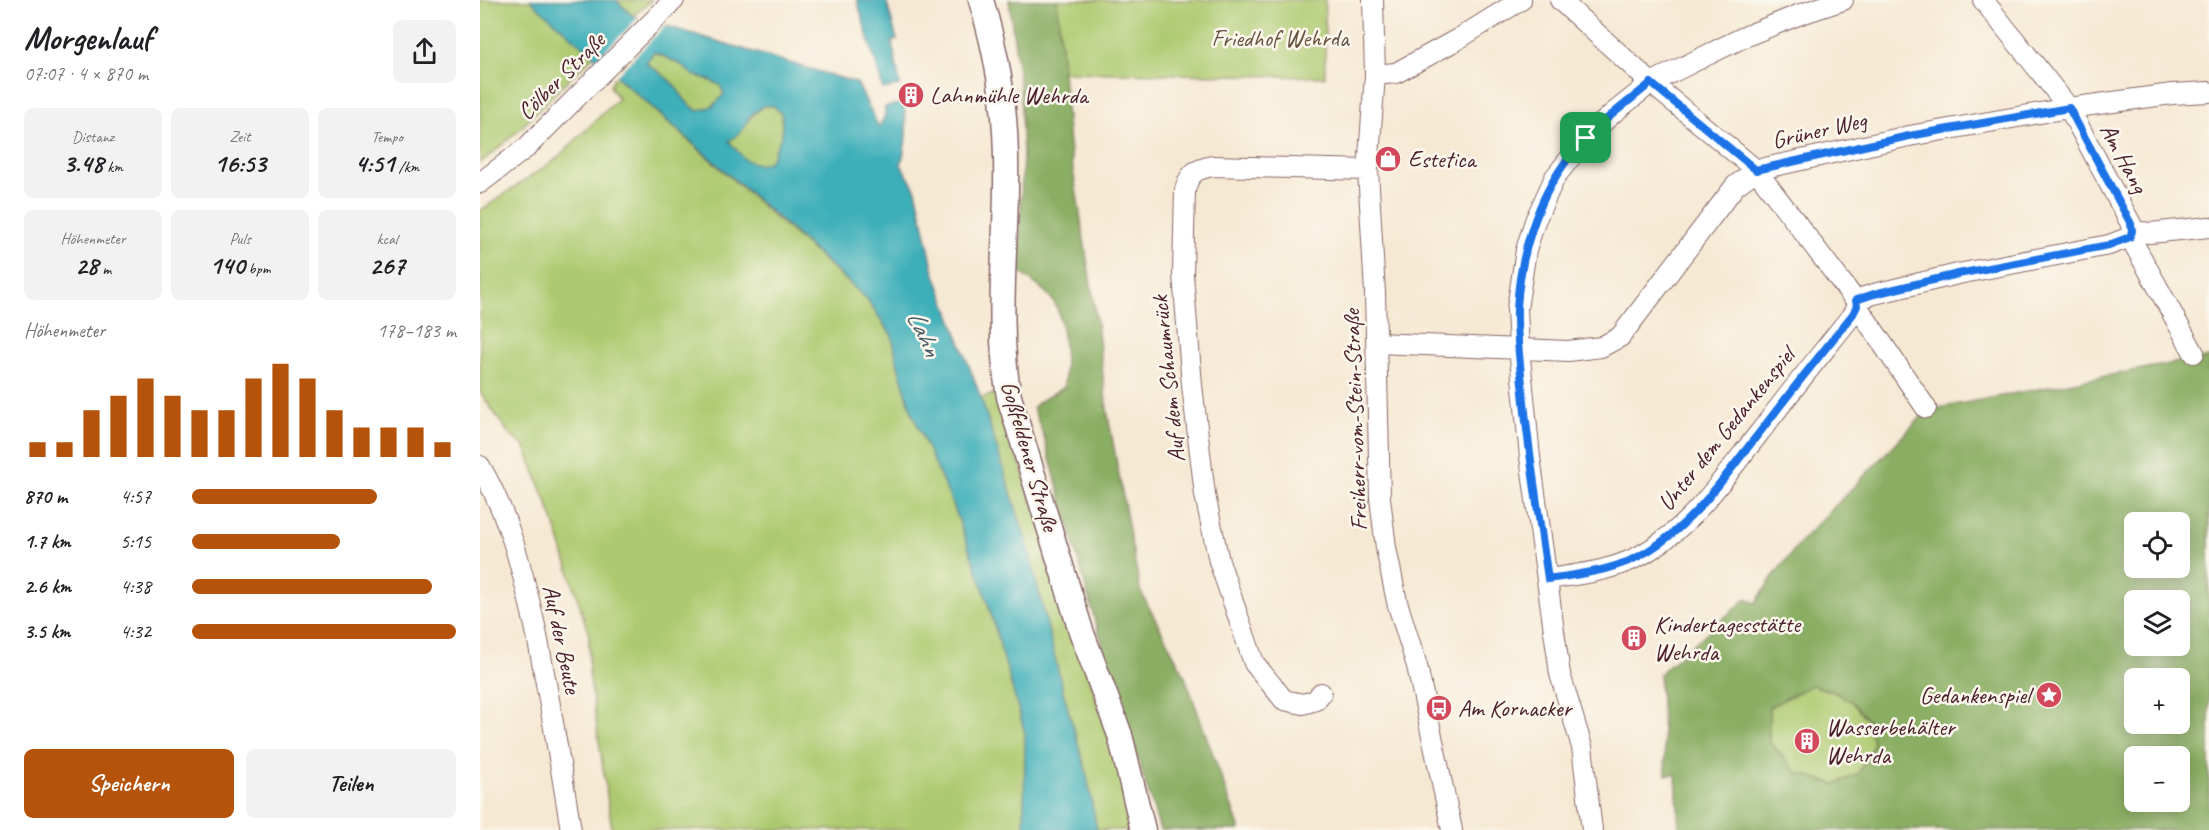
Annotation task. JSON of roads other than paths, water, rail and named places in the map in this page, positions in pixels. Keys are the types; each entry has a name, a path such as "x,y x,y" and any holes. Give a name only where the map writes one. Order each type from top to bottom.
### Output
{"main road":[{"name":"Goßfeldener Straße","path":"981,0 999,68 1005,130 1002,336 1009,398 1081,631 1120,735 1143,830"}],"street":[{"name":"Cölber Straße","path":"480,183 526,148 674,0"},
{"name":"Freiherr-vom-Stein-Straße","path":"1373,0 1375,75 1368,170 1377,343 1380,498 1396,602 1417,666 1452,830"},
{"path":"1375,75 1396,74 1521,0"},
{"path":"1560,0 1651,83 1756,170 1856,303 1926,408"},
{"path":"1592,830 1582,747 1560,674 1530,457 1517,309 1526,250 1545,196 1569,156 1586,138 1651,83 1744,37 1843,0"},
{"name":"Am Hang","path":"1983,0 2069,108 2131,224 2131,234 2194,353"},
{"name":"Grüner Weg","path":"1377,343 1587,350 1611,343 1620,337 1735,186 1756,170 1909,136 2069,108 2172,94 2209,92"},
{"name":"Auf dem Schaumrück","path":"1321,693 1316,700 1303,704 1284,699 1254,663 1219,561 1205,495 1192,385 1183,275 1185,190 1188,178 1197,170 1212,166 1368,170"},
{"path":"1856,303 1874,294 1958,274 2109,245 2131,234 2209,227"},
{"name":"Unter dem Gedankenspiel","path":"1548,579 1585,574 1619,564 1647,553 1671,536 1709,497 1853,314 1856,303"},
{"name":"Auf der Beute","path":"480,466 495,491 510,528 528,595 543,666 571,830"}],"water":[{"name":"Lahn","path":"530,0 616,0 633,16 857,83 879,127 885,115 885,107 903,103 906,134 901,165 916,190 934,272 981,398 1027,543 1064,695 1086,771 1097,830 1024,830 1025,733 985,593 954,507 912,413 892,336 867,299","holes":["654,52 680,64 693,75 720,85 724,94 713,106 698,111 687,102 668,79 646,63","763,106 774,106 782,115 782,135 770,161 760,165 745,160 729,141 741,132 750,116"]},
{"path":"857,0 886,0 897,40 892,41 900,86 883,89"}],"place":[{"name":"Lahnmühle Wehrda","path":"911,95"},
{"name":"Estetica","path":"1388,159"},
{"name":"Kindertagesstätte Wehrda","path":"1634,638"},
{"name":"Gedankenspiel","path":"2049,695"},
{"name":"Am Kornacker","path":"1439,708"},
{"name":"Wasserbehälter Wehrda","path":"1807,741"}],"park label":[{"name":"Friedhof Wehrda","path":"1280,38"}]}
